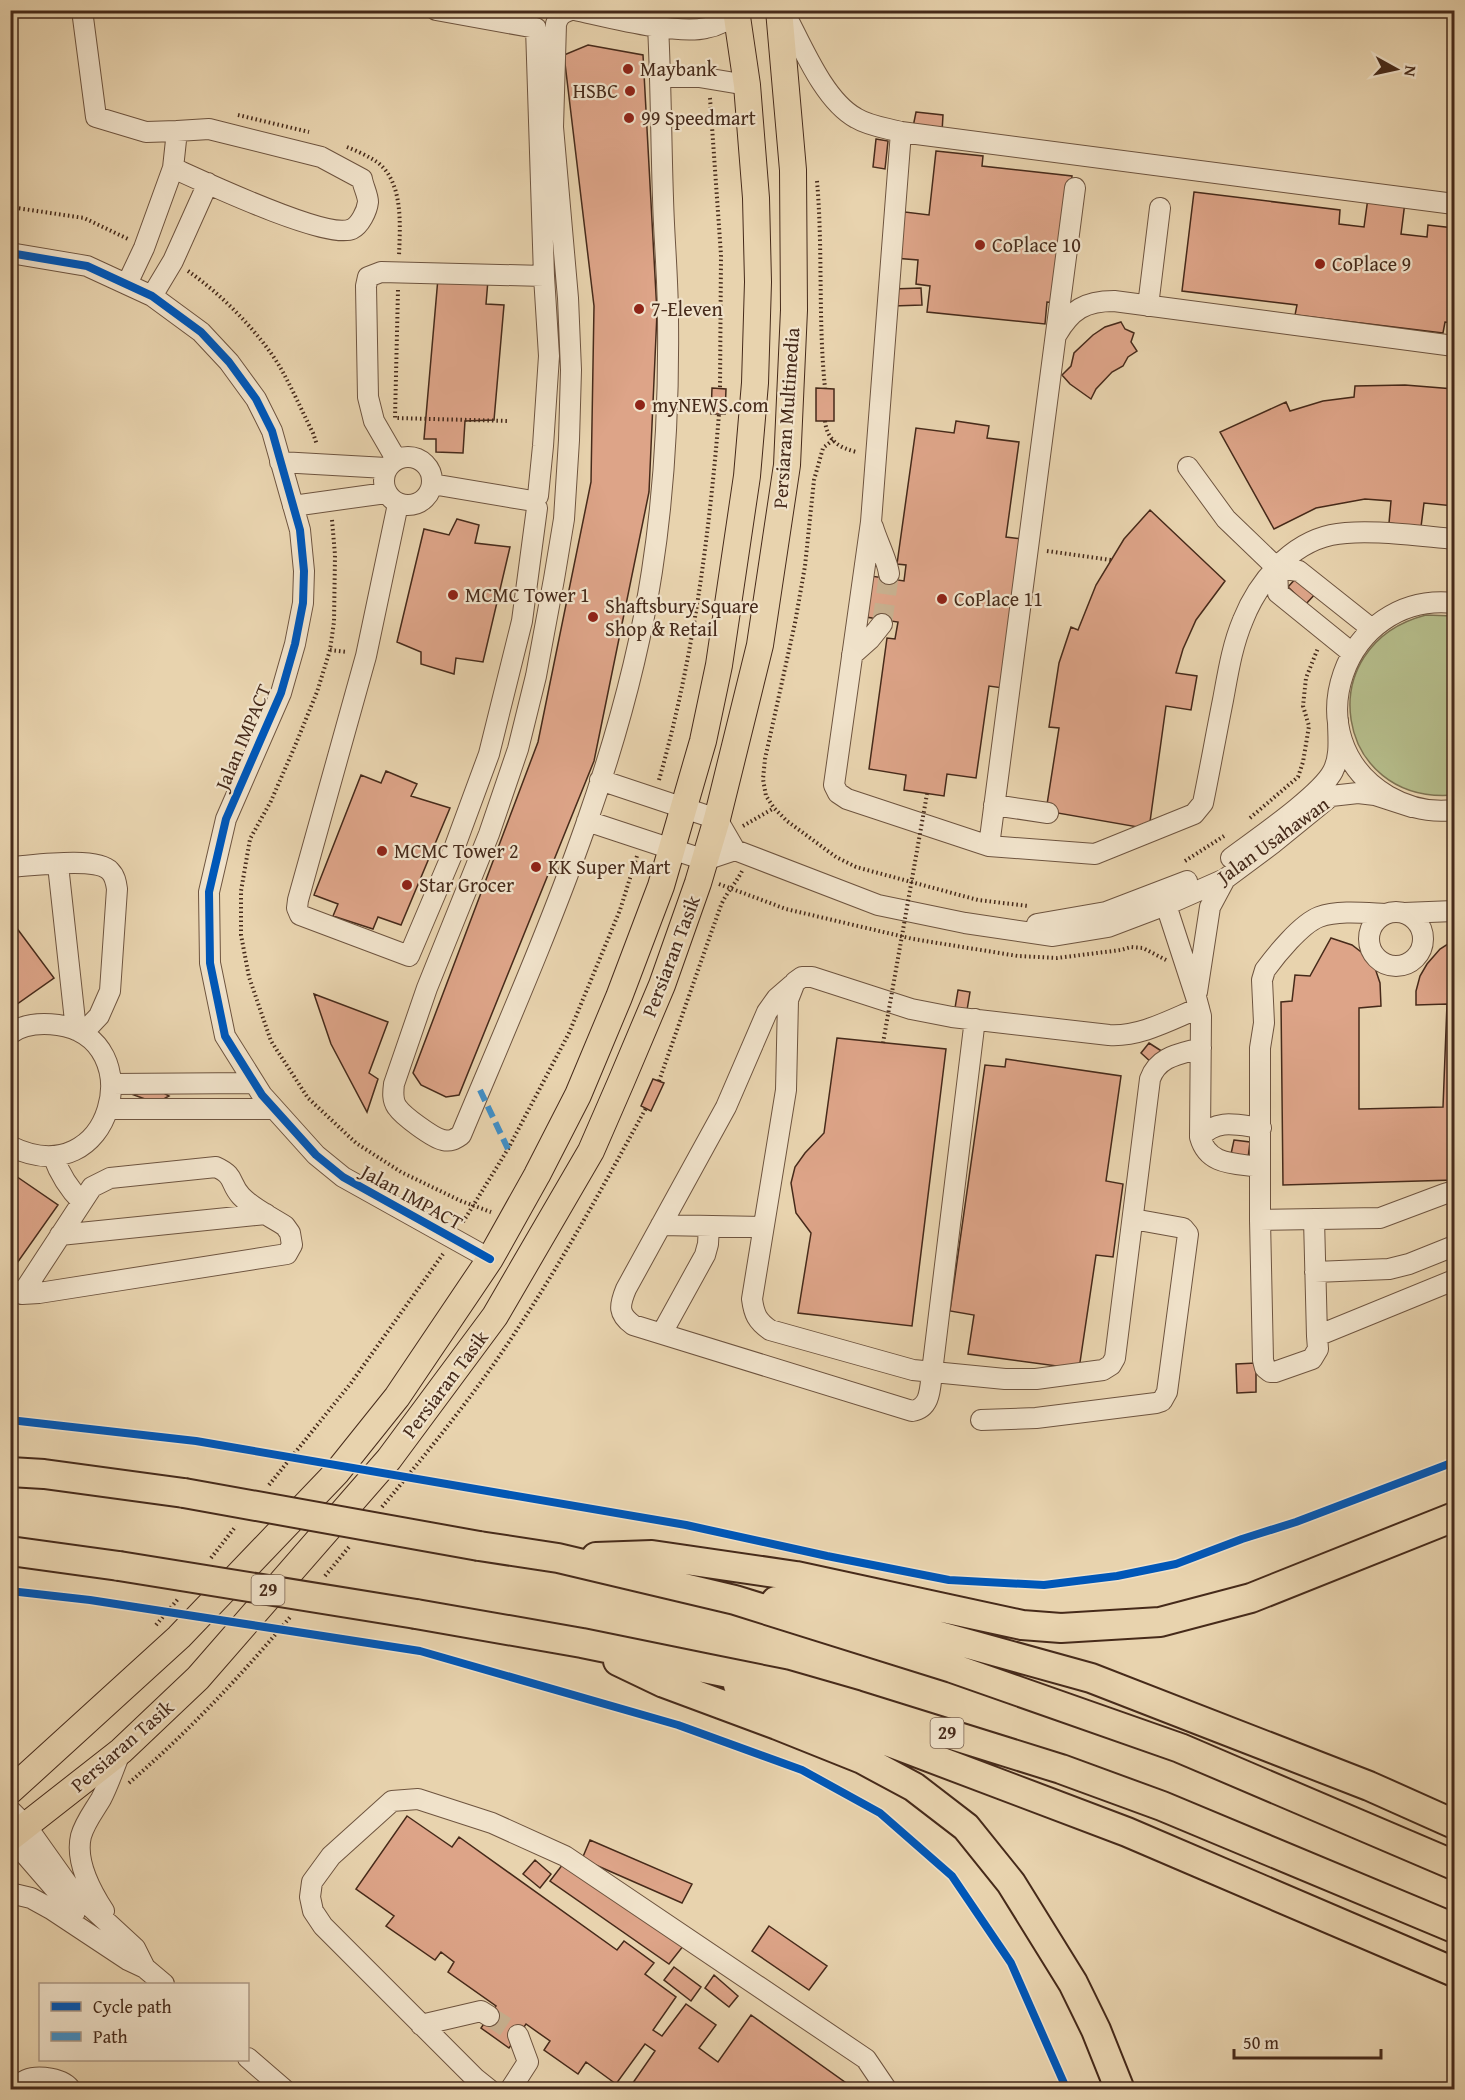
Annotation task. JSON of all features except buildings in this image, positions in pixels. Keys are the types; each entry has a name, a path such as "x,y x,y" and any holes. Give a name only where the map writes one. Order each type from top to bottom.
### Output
{"highway":[{"path":"10,1472 44,1474 184,1493 558,1558 735,1600 952,1668 1180,1748 1455,1865"},
{"path":"558,1558 651,1555 796,1576 1022,1625 1061,1628 1160,1622 1251,1598 1455,1516"},
{"name":"29","path":"10,1551 119,1566 416,1614 582,1643 783,1684 1061,1769 1162,1806 1455,1928"},
{"path":"735,1600 801,1602 853,1612 1091,1678 1369,1786 1455,1824"},
{"path":"582,1643 664,1683 862,1759 914,1787 966,1827 1011,1883 1072,1983 1096,2030 1120,2090"},
{"path":"704,1668 777,1705 868,1734 1127,1832 1455,1972"}],"main road":[{"name":"Persiaran Multimedia","path":"726,835 760,645 787,465 794,310 793,171 781,10"},
{"name":"Persiaran Multimedia","path":"684,808 703,741 719,665 747,476 754,383 758,282 756,198 747,85 736,12"},
{"name":"Persiaran Tasik","path":"10,1791 179,1637 337,1472 397,1397 490,1259 578,1095 651,916 684,808"},
{"name":"Persiaran Tasik","path":"14,1830 121,1751 198,1678 389,1459 495,1316 591,1151 662,985 705,860 726,835"}],"street":[{"path":"82,10 96,117 146,132 209,129 321,157 362,179 368,202 362,220 352,229 337,231 277,213 173,168"},
{"path":"391,464 383,476 392,498 366,656 297,908 300,915 409,956 451,857 489,754 522,621 534,501 543,446 549,356 544,276 536,28 436,10"},
{"path":"658,26 668,317 667,417 662,489 651,574 622,704 587,821 551,918 461,1135 452,1141 443,1140 433,1136 398,1108 393,1098 394,1084 427,988 489,834 518,750 536,676 564,519 571,370 568,298 553,128 558,16 563,12 573,10 658,26 705,29 719,24 736,12"},
{"path":"781,10 821,83 844,110 856,119 901,132 1455,204"},
{"path":"660,77 708,78 747,85"},
{"path":"127,284 144,248 173,168 177,131"},
{"path":"901,132 871,522 834,784 838,792 847,799 989,846 1095,854 1194,814 1203,803 1231,658 1243,620 1260,588 1277,568 1298,548 1331,535 1354,532 1455,538"},
{"path":"153,296 173,261 208,183"},
{"path":"989,846 1074,188"},
{"path":"1148,306 1160,208"},
{"name":"Jalan IMPACT","path":"10,253 87,266 153,296 201,332 229,362 256,399 272,431 300,530 304,571 303,603 282,693 226,819 209,892 210,963 225,1036 254,1083 274,1109 316,1155 343,1177 490,1259"},
{"path":"391,464 374,421 368,397 366,286 368,277 381,272 544,276"},
{"path":"1055,338 1074,312 1091,303 1114,301 1455,346"},
{"path":"280,462 391,464 411,456 425,463 429,469 432,484 426,497 420,502 406,505 392,498 293,506"},
{"path":"1188,467 1226,519 1277,568 1299,571 1372,629"},
{"path":"432,484 534,501"},
{"path":"871,522 890,574"},
{"path":"1277,568 1278,593 1352,653"},
{"name":"Jalan Usahawan","path":"1169,897 1224,864 1319,788 1332,772 1339,747 1338,693 1345,666 1352,653 1372,629 1387,617 1405,609 1424,604 1455,603"},
{"path":"852,655 879,630 882,624"},
{"path":"1338,720 1342,737 1357,768 1381,792 1412,807 1428,810 1455,810"},
{"name":"Jalan Usahawan","path":"600,780 684,808 726,835 878,905 998,928 1052,923 1106,912 1169,897 1225,879 1331,796 1358,793 1375,795 1412,807"},
{"path":"994,805 1048,813"},
{"path":"587,821 705,860 726,835"},
{"path":"10,867 93,864 110,870 115,879 117,889 110,991 99,1016 80,1032"},
{"path":"58,865 80,1032"},
{"path":"1197,1003 1210,907 1225,879"},
{"path":"1169,897 1197,1003 1201,1048 1200,1137 1203,1146 1209,1155 1219,1160 1260,1167"},
{"path":"1314,1219 1318,1349 1312,1359 1270,1372 1265,1368 1263,1360 1260,1220 1260,1048 1264,1023 1262,980 1265,970 1309,922 1320,917 1332,914 1455,911"},
{"path":"975,1019 928,1400 919,1410 912,1411 633,1325 625,1319 621,1312 621,1300 626,1289 726,1107 767,1012 777,998 802,977 813,977 911,1009 975,1019 1124,1036 1138,1032 1197,1003"},
{"path":"793,986 788,1000 786,1090 752,1299 753,1311 760,1323 770,1330 913,1370 1005,1379 1036,1379 1103,1370 1111,1365 1115,1358 1150,1079 1153,1071 1167,1058 1201,1048"},
{"path":"10,1034 33,1024 59,1025 80,1032 94,1042 104,1055 111,1084 105,1119 98,1133 87,1144 53,1156 26,1153 10,1146"},
{"path":"111,1084 254,1083"},
{"path":"108,1109 274,1109"},
{"path":"1200,1137 1214,1125 1261,1128"},
{"path":"53,1156 65,1183 82,1202"},
{"path":"216,1167 225,1171 231,1178 239,1194 285,1226 290,1233 292,1245 287,1254 16,1291 60,1235 92,1187 110,1178 216,1167"},
{"path":"1260,1220 1380,1218 1455,1191"},
{"path":"60,1235 266,1214"},
{"path":"981,1420 1036,1418 1162,1401 1167,1392 1188,1234 1183,1228 1133,1219"},
{"path":"661,1225 763,1227"},
{"path":"662,1333 705,1255 709,1226"},
{"path":"1315,1272 1389,1269 1409,1264 1455,1246"},
{"path":"1317,1336 1455,1280"},
{"path":"115,1942 92,1890 80,1854 81,1837 102,1797 121,1751"},
{"path":"476,2086 421,2025 323,1926 313,1911 310,1897 312,1882 331,1856 392,1802 418,1799 492,1823 565,1856 866,2059 887,2090"},
{"path":"14,1830 71,1889 128,1960 146,1968 163,1983"},
{"path":"10,1893 31,1898 115,1942"},
{"path":"421,2025 481,2011 489,2016"},
{"path":"510,2090 528,2062 518,2035"},
{"path":"249,2059 285,2090"},
{"path":"15,2090 28,2078 62,2081 70,2087 90,2090"}],"path":[{"path":"708,78 721,255 720,389"},
{"path":"654,797 680,695 694,623 706,543 719,414"},
{"path":"825,421 826,432 840,447 876,457"},
{"path":"1028,548 1111,560"},
{"path":"883,1043 927,794"},
{"path":"726,835 774,808"},
{"path":"454,1239 508,1149 569,1033 620,910 642,839"},
{"path":"659,1081 722,905 731,889"},
{"path":"277,1455 300,1460"},
{"path":"392,1476 415,1480"},
{"path":"161,1611 173,1613"},
{"path":"267,1627 290,1631"}],"green space":[{"path":"1426,615 1454,616 1454,795 1414,791 1383,775 1362,750 1351,720 1352,688 1364,657 1389,632"}],"tunnel":[{"path":"882,624 889,574"},
{"path":"489,2016 518,2035"}],"marked path":[{"path":"480,1090 508,1149"}],"cycle path":[{"path":"10,253 87,266 152,296 201,332 229,362 256,399 272,431 300,530 304,571 303,603 295,644 281,693 226,819 209,892 210,963 225,1036 262,1095 316,1155 343,1177 490,1259"},
{"path":"10,1420 196,1441 686,1525 949,1580 1044,1585 1117,1576 1176,1564 1296,1522 1454,1462"},
{"path":"10,1591 90,1600 420,1651 678,1725 802,1770 880,1813 952,1876 1011,1963 1067,2090"}],"place":[{"name":"Maybank","path":"628,69"},
{"name":"HSBC","path":"630,91"},
{"name":"99 Speedmart","path":"629,118"},
{"name":"CoPlace 10","path":"980,245"},
{"name":"CoPlace 9","path":"1320,264"},
{"name":"7-Eleven","path":"639,309"},
{"name":"myNEWS.com","path":"640,405"},
{"name":"MCMC Tower 1","path":"453,595"},
{"name":"CoPlace 11","path":"942,599"},
{"name":"Shaftsbury Square Shop & Retail","path":"593,617"},
{"name":"MCMC Tower 2","path":"382,851"},
{"name":"KK Super Mart","path":"536,867"},
{"name":"Star Grocer","path":"407,885"}]}
